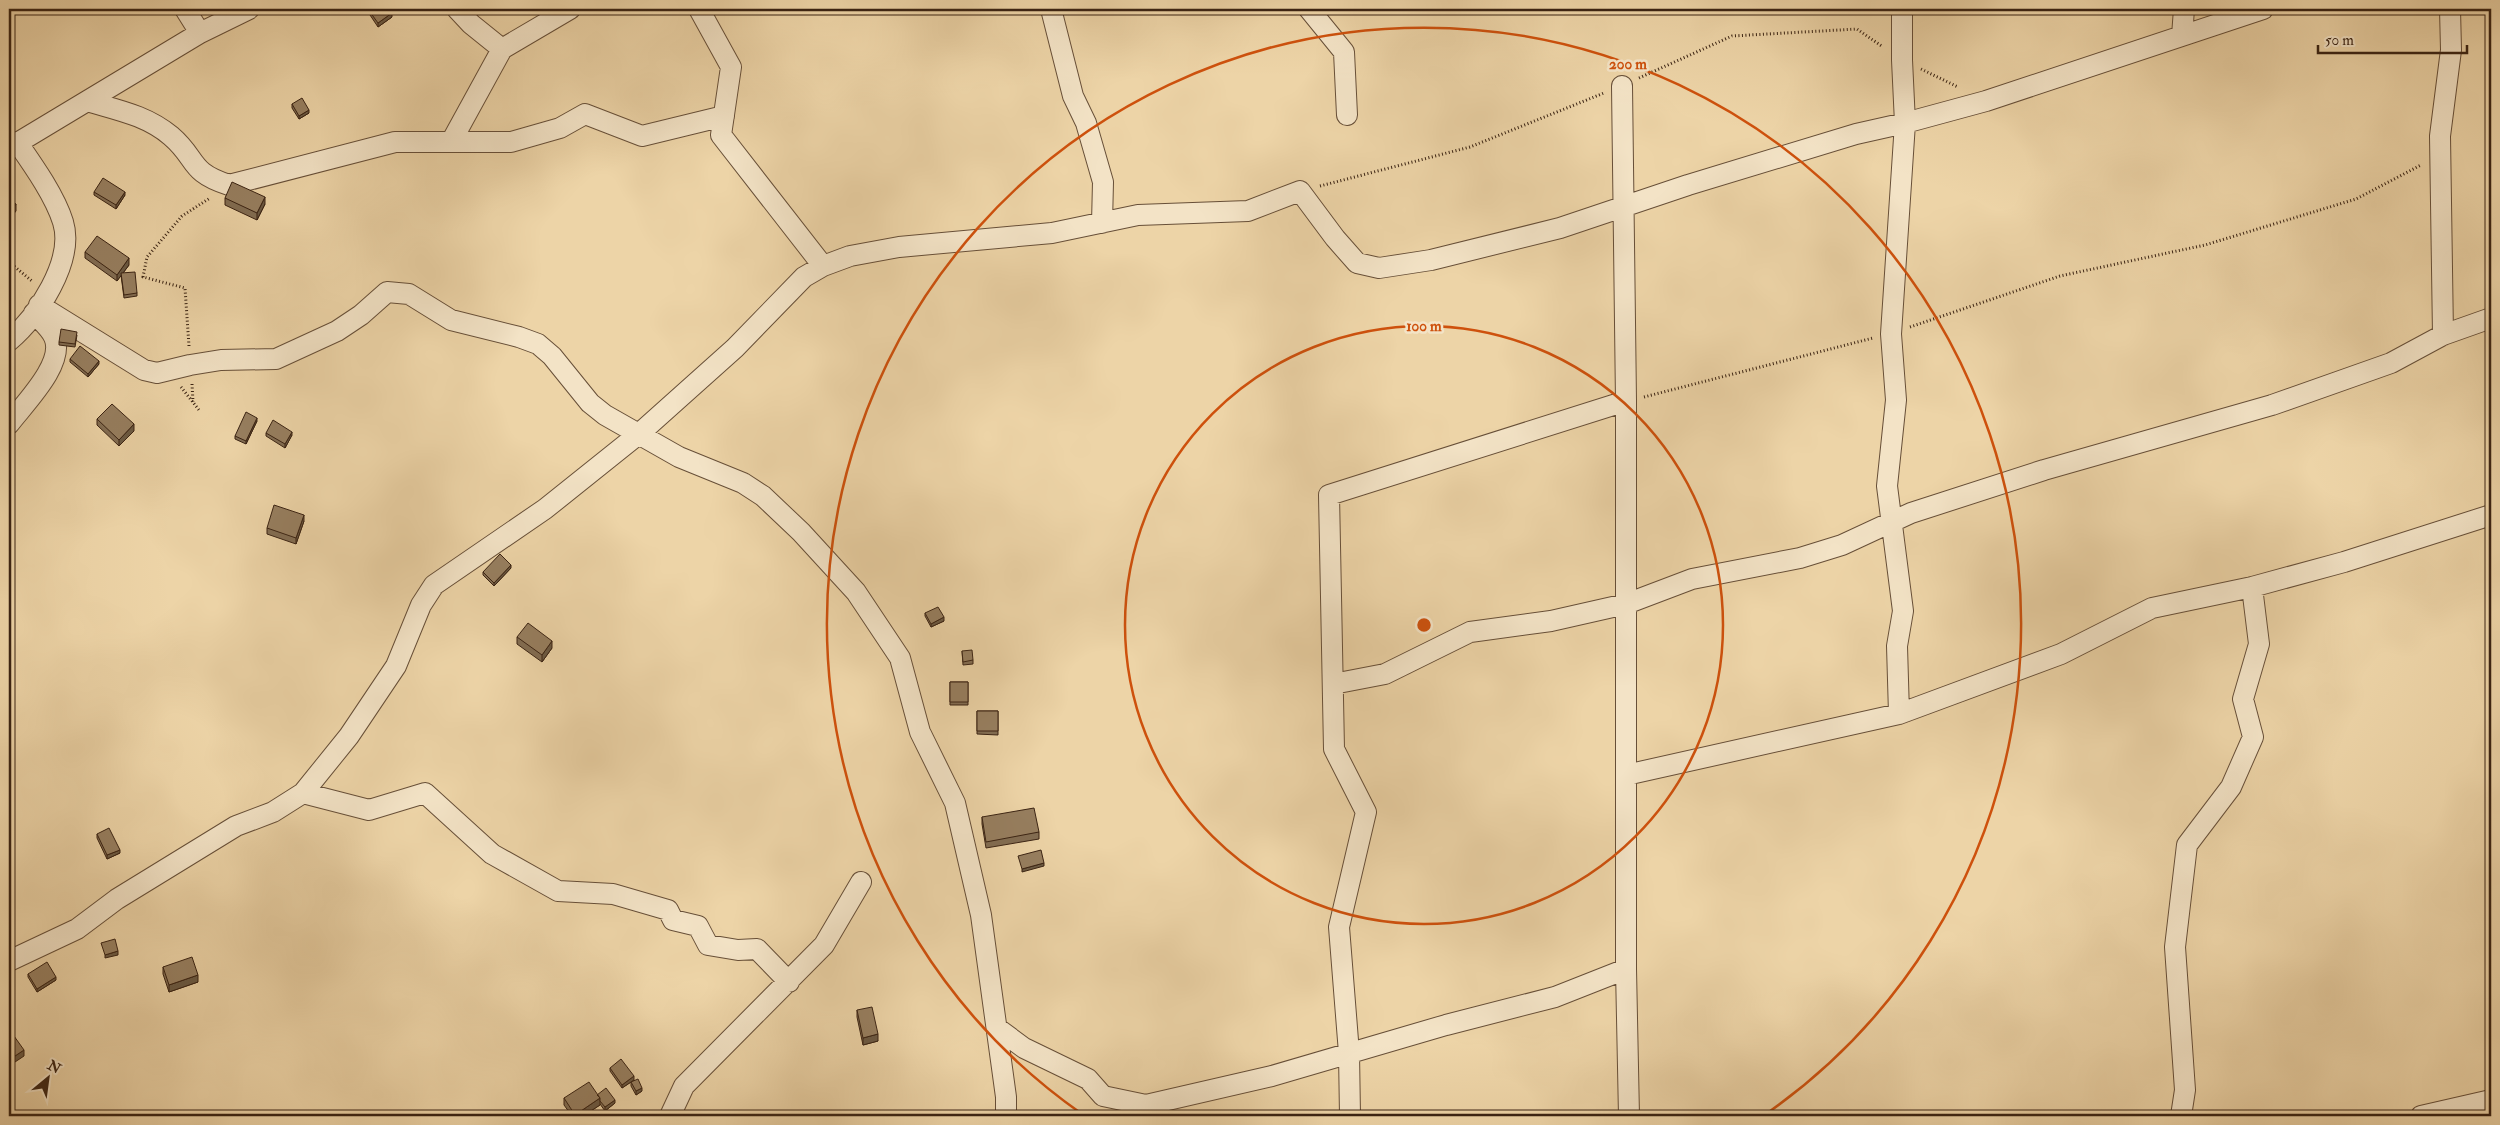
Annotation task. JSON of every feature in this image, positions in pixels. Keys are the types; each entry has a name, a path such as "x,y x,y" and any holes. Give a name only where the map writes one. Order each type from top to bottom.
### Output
{"street":[{"path":"185,9 200,33"},
{"path":"9,341 22,330 40,303 62,264 65,244 64,223 57,208 13,145 200,33 249,9"},
{"path":"457,9 471,24 502,49"},
{"path":"451,142 502,49 570,9"},
{"path":"699,9 731,67 721,135 823,266"},
{"path":"1051,9 1073,96 1086,122 1103,182 1102,223"},
{"path":"1309,9 1344,52 1347,115"},
{"path":"1899,714 1897,646 1903,611 1893,521 1887,486 1896,400 1890,334 1905,123 1902,9"},
{"path":"2182,36 2184,9"},
{"path":"9,961 77,929 117,899 236,826 281,808 303,793 349,736 391,673 421,605 434,585 545,509 640,433 735,348 804,277 823,266 850,256 899,247 973,239 1026,236 1138,215 1248,211 1300,191 1357,263 1379,268 1456,255 1560,228 1622,206 1856,134 1986,101 2263,9"},
{"path":"2443,335 2440,136 2451,50 2450,9"},
{"path":"1622,86 1622,206 1626,401 1626,968 1629,1116"},
{"path":"86,101 123,109 142,117 172,137 198,170 208,177 229,185 382,144 410,141 511,142 560,128 585,114 642,136 724,116"},
{"path":"40,303 151,373 240,358 276,359 337,331 361,315 387,292 409,294 451,320 519,337 538,344 552,356 590,403 605,415 640,433 679,457 743,483 763,496 801,532 856,592 889,638 900,658 920,732 955,803 981,915 1006,1097 1006,1116"},
{"path":"9,424 52,366 56,355 53,336 40,303"},
{"path":"1334,684 1385,674 1470,632 1551,621 1626,604 1692,578 1800,558 1834,548 1911,513 2044,470 2272,405 2391,363 2443,335 2491,318"},
{"path":"1350,1116 1349,1053 1339,927 1366,812 1334,749 1329,495 1626,401"},
{"path":"1626,775 1899,714 2061,654 2152,608 2252,588 2491,515"},
{"path":"2181,1116 2185,1090 2174,947 2187,845 2231,787 2253,736 2243,699 2259,644 2252,588"},
{"path":"303,793 369,810 425,793 492,854 558,890 613,894 668,910 673,920 698,926 708,945 738,950 757,949 789,982"},
{"path":"670,1116 684,1086 824,945 861,882"},
{"path":"997,1028 1024,1048 1088,1079 1103,1096 1140,1111 1555,997 1626,968"},
{"path":"2421,1116 2464,1111 2491,1100"}],"path":[{"path":"1300,191 1470,147 1622,86 1732,36 1857,29 1902,60 1986,101"},
{"path":"1626,401 1890,334 2060,276 2205,245 2356,198 2440,155"},
{"path":"193,402 185,288 143,277 147,257 182,216 229,185"},
{"path":"9,262 40,303"}],"building":[{"path":"375,9 389,9 392,13 378,23 370,12"},
{"path":"302,98 309,110 299,116 292,104"},
{"path":"103,178 125,192 116,205 94,192"},
{"path":"232,182 265,197 257,213 225,198"},
{"path":"9,198 16,204 9,214"},
{"path":"97,236 129,258 117,275 85,252"},
{"path":"135,272 137,293 124,295 121,273"},
{"path":"61,329 77,332 75,344 59,342"},
{"path":"80,346 99,361 88,374 70,359"},
{"path":"112,404 134,424 119,440 97,419"},
{"path":"246,412 257,418 246,441 235,436"},
{"path":"273,420 292,432 285,444 266,433"},
{"path":"274,505 304,515 296,538 267,528"},
{"path":"500,554 511,565 494,583 483,572"},
{"path":"938,607 944,617 931,624 925,613"},
{"path":"528,623 552,641 542,655 517,637"},
{"path":"972,650 973,660 963,662 962,651"},
{"path":"950,682 968,682 968,702 950,702"},
{"path":"977,711 998,711 998,731 977,731"},
{"path":"1034,808 1039,832 986,842 982,817"},
{"path":"109,828 120,850 107,855 97,834"},
{"path":"1041,850 1044,863 1022,869 1018,856"},
{"path":"115,939 118,951 105,955 101,943"},
{"path":"192,957 198,975 169,985 163,967"},
{"path":"47,962 56,977 37,989 28,974"},
{"path":"872,1007 878,1034 863,1038 857,1010"},
{"path":"9,1029 24,1050 9,1060"},
{"path":"621,1059 634,1076 622,1085 610,1068"},
{"path":"638,1079 642,1088 636,1091 631,1082"},
{"path":"589,1082 600,1098 575,1115 564,1098"},
{"path":"606,1088 615,1100 605,1107 597,1095"}]}
